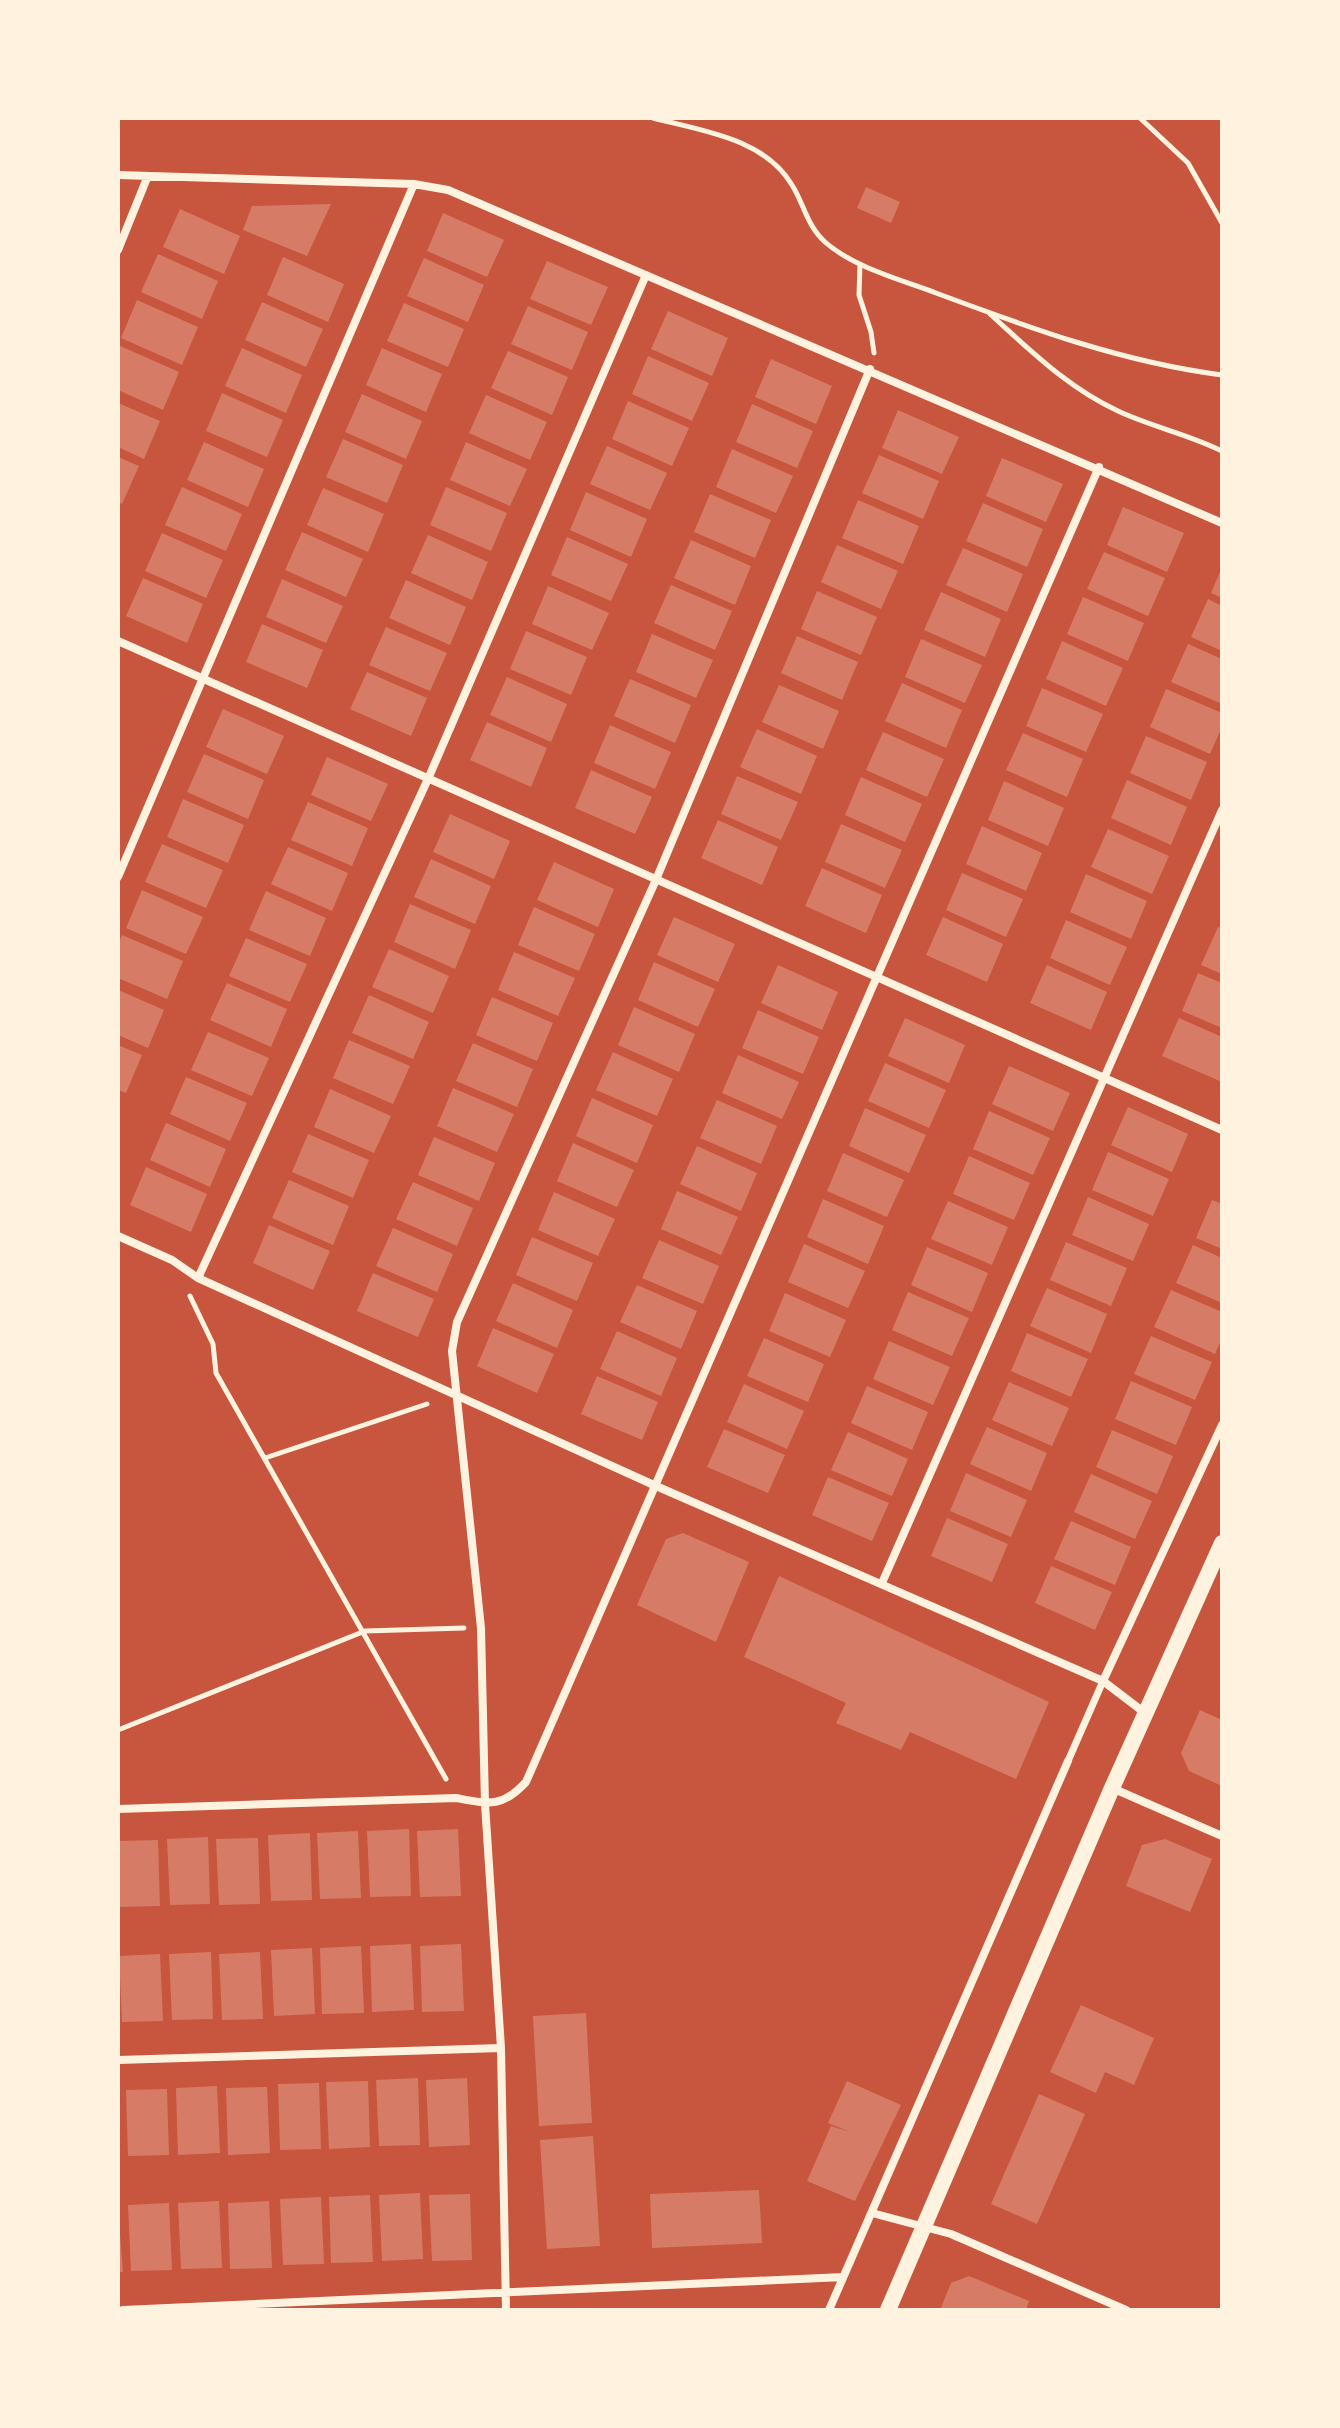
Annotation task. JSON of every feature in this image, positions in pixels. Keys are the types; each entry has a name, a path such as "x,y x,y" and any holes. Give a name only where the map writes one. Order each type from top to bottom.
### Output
{"main road":[{"path":"888,2310 1112,1788 1222,1543"}],"street":[{"path":"118,175 414,184 448,190 1099,467 1222,523"},
{"path":"118,250 147,178"},
{"path":"118,877 414,184"},
{"path":"198,1278 428,779 646,275"},
{"path":"506,2310 501,2048 485,1804 481,1628 452,1351 457,1322 655,882 870,369"},
{"path":"118,1809 456,1798 485,1804 512,1797 526,1782 1099,467"},
{"path":"118,641 655,882 1222,1130"},
{"path":"882,1583 1222,810"},
{"path":"118,1236 172,1260 198,1278 656,1486 1103,1681 1146,1713"},
{"path":"830,2310 1103,1681 1222,1425"},
{"path":"1112,1788 1222,1836"},
{"path":"118,2060 501,2048"},
{"path":"872,2213 924,2226 1126,2310"},
{"path":"123,2310 843,2277"}],"path":[{"path":"653,118 740,142 774,160 793,186 804,215 825,242 860,264 1071,343 1170,369 1222,375"},
{"path":"1140,118 1188,163 1222,223"},
{"path":"860,264 859,295 874,351 870,369"},
{"path":"986,311 1059,377 1118,411 1191,436 1222,451"},
{"path":"172,1260 213,1344 216,1373 365,1631 456,1798"},
{"path":"265,1458 457,1394"},
{"path":"118,1730 365,1631 481,1628"}],"building":[{"path":"866,187 900,202 891,223 857,208"},
{"path":"331,204 307,256 243,230 252,206"},
{"path":"180,209 240,236 224,274 163,247"},
{"path":"443,213 504,240 487,277 427,251"},
{"path":"158,254 218,281 202,319 141,292"},
{"path":"283,257 344,284 328,322 267,295"},
{"path":"424,258 484,285 468,322 407,296"},
{"path":"547,261 608,287 591,325 530,299"},
{"path":"137,300 198,327 182,365 121,338"},
{"path":"262,302 323,329 306,367 245,340"},
{"path":"404,303 464,329 448,367 387,341"},
{"path":"528,306 588,332 572,370 511,344"},
{"path":"668,311 728,338 712,376 651,349"},
{"path":"118,345 179,372 163,410 118,390"},
{"path":"242,348 302,375 286,413 225,386"},
{"path":"382,348 442,374 426,412 366,385"},
{"path":"508,351 568,377 552,415 491,388"},
{"path":"648,356 709,383 692,421 632,394"},
{"path":"771,359 832,386 816,424 755,397"},
{"path":"222,393 283,420 267,457 206,431"},
{"path":"362,394 422,421 406,459 345,432"},
{"path":"486,395 547,422 530,460 469,433"},
{"path":"628,401 689,428 672,466 612,439"},
{"path":"118,403 160,421 144,459 118,447"},
{"path":"752,404 813,431 797,468 736,442"},
{"path":"898,410 959,437 942,474 882,448"},
{"path":"343,439 403,465 387,503 326,477"},
{"path":"204,442 264,469 248,507 187,480"},
{"path":"466,442 527,469 510,506 450,480"},
{"path":"607,446 667,473 650,510 590,484"},
{"path":"732,449 793,476 776,513 716,487"},
{"path":"879,455 939,481 923,519 862,493"},
{"path":"118,457 139,466 122,504 118,502"},
{"path":"1002,458 1063,484 1046,522 986,496"},
{"path":"182,487 242,514 226,551 165,525"},
{"path":"446,487 507,513 491,551 430,525"},
{"path":"323,488 384,514 368,552 307,525"},
{"path":"586,492 647,519 631,557 570,530"},
{"path":"710,494 771,520 755,558 694,532"},
{"path":"858,500 919,526 903,564 842,538"},
{"path":"983,503 1043,529 1027,567 966,541"},
{"path":"1123,507 1184,533 1167,572 1107,545"},
{"path":"302,532 363,559 346,597 285,570"},
{"path":"162,533 223,560 206,598 145,571"},
{"path":"428,535 488,562 472,600 411,573"},
{"path":"567,537 628,564 611,601 551,575"},
{"path":"691,540 751,566 735,605 674,578"},
{"path":"837,545 898,571 881,609 821,582"},
{"path":"963,548 1023,574 1007,612 946,585"},
{"path":"1104,552 1165,578 1148,616 1087,589"},
{"path":"1222,567 1222,598 1211,593"},
{"path":"143,578 203,604 187,643 126,616"},
{"path":"282,579 343,606 326,643 266,617"},
{"path":"406,580 466,607 450,645 389,618"},
{"path":"671,585 732,611 715,650 654,623"},
{"path":"548,586 609,613 592,650 532,624"},
{"path":"817,591 877,617 861,655 801,629"},
{"path":"941,592 1001,619 985,657 924,630"},
{"path":"1083,597 1144,623 1128,661 1067,634"},
{"path":"1208,599 1222,606 1222,651 1191,637"},
{"path":"262,624 323,650 307,688 246,662"},
{"path":"386,627 447,653 430,691 369,665"},
{"path":"526,631 587,657 571,695 510,669"},
{"path":"652,634 713,660 696,698 636,672"},
{"path":"797,636 858,662 842,700 781,673"},
{"path":"921,639 982,665 965,703 905,677"},
{"path":"1062,641 1123,668 1106,706 1046,679"},
{"path":"1188,644 1222,659 1222,704 1171,682"},
{"path":"367,672 427,698 411,736 350,709"},
{"path":"507,677 567,704 551,742 490,715"},
{"path":"630,679 691,705 675,743 614,716"},
{"path":"902,683 962,710 946,748 885,721"},
{"path":"779,685 839,711 823,749 762,722"},
{"path":"1042,688 1103,714 1086,752 1026,726"},
{"path":"1166,689 1222,713 1222,727 1210,754 1150,727"},
{"path":"223,709 284,736 267,774 206,747"},
{"path":"487,722 547,748 531,787 470,760"},
{"path":"610,725 671,752 655,789 594,763"},
{"path":"757,729 817,756 801,794 740,767"},
{"path":"883,732 944,759 927,797 866,770"},
{"path":"1023,733 1083,759 1067,797 1006,770"},
{"path":"1146,736 1207,762 1191,800 1130,773"},
{"path":"204,754 264,780 248,819 187,792"},
{"path":"327,757 388,784 371,821 311,795"},
{"path":"591,770 652,797 635,834 575,808"},
{"path":"737,776 798,802 781,840 721,814"},
{"path":"861,777 922,804 905,842 845,815"},
{"path":"1127,780 1187,807 1171,845 1111,818"},
{"path":"1004,781 1064,808 1048,846 988,820"},
{"path":"183,799 244,825 228,863 167,837"},
{"path":"308,802 368,828 352,866 291,840"},
{"path":"450,814 510,841 494,879 433,852"},
{"path":"718,820 778,847 762,885 701,858"},
{"path":"841,824 902,850 885,888 825,862"},
{"path":"982,826 1042,853 1026,891 966,864"},
{"path":"1108,829 1169,856 1152,894 1091,867"},
{"path":"162,844 223,870 206,908 145,882"},
{"path":"288,847 348,873 332,911 271,884"},
{"path":"431,859 491,886 475,924 414,897"},
{"path":"554,862 614,889 598,927 537,900"},
{"path":"822,868 882,895 866,933 805,906"},
{"path":"962,873 1023,899 1006,937 946,910"},
{"path":"1086,874 1147,901 1131,939 1070,912"},
{"path":"142,890 203,917 186,954 126,928"},
{"path":"266,891 326,918 310,956 249,930"},
{"path":"410,904 471,930 455,969 394,942"},
{"path":"534,907 595,934 579,971 518,945"},
{"path":"674,917 735,944 718,982 657,955"},
{"path":"943,917 1003,944 987,982 926,955"},
{"path":"1066,920 1127,947 1110,985 1050,958"},
{"path":"1218,927 1222,928 1222,974 1201,965"},
{"path":"122,935 183,961 167,999 118,978 118,945"},
{"path":"246,938 307,964 290,1002 229,976"},
{"path":"389,949 449,976 433,1013 372,987"},
{"path":"514,952 575,978 558,1016 498,990"},
{"path":"654,962 715,989 698,1027 638,1000"},
{"path":"778,965 838,992 822,1030 761,1003"},
{"path":"1047,965 1107,992 1091,1030 1030,1003"},
{"path":"1198,973 1222,983 1222,1028 1182,1011"},
{"path":"227,983 287,1009 271,1047 210,1020"},
{"path":"118,990 164,1010 148,1048 118,1035"},
{"path":"369,995 429,1022 413,1059 352,1033"},
{"path":"492,997 553,1023 537,1061 476,1035"},
{"path":"634,1007 695,1034 679,1072 618,1045"},
{"path":"758,1010 819,1037 803,1074 742,1048"},
{"path":"905,1018 965,1045 949,1083 888,1056"},
{"path":"1179,1018 1222,1037 1222,1082 1162,1056"},
{"path":"208,1032 269,1058 252,1096 191,1070"},
{"path":"349,1040 410,1066 393,1104 333,1078"},
{"path":"473,1043 533,1069 517,1107 456,1081"},
{"path":"118,1045 142,1055 126,1093 118,1090"},
{"path":"613,1052 673,1079 657,1116 596,1090"},
{"path":"738,1055 799,1082 782,1119 722,1093"},
{"path":"885,1063 946,1090 929,1128 868,1101"},
{"path":"1009,1066 1070,1093 1053,1131 992,1104"},
{"path":"186,1077 247,1103 230,1141 170,1114"},
{"path":"453,1088 514,1114 497,1152 437,1126"},
{"path":"330,1089 391,1116 374,1153 314,1127"},
{"path":"592,1098 653,1125 637,1163 576,1136"},
{"path":"717,1100 777,1126 761,1164 700,1138"},
{"path":"1128,1107 1188,1134 1172,1172 1111,1145"},
{"path":"865,1108 926,1135 909,1173 849,1146"},
{"path":"989,1111 1050,1138 1033,1175 973,1149"},
{"path":"166,1123 226,1149 210,1187 150,1160"},
{"path":"308,1134 369,1160 353,1198 292,1172"},
{"path":"434,1137 495,1163 479,1201 418,1175"},
{"path":"573,1143 634,1170 617,1207 557,1181"},
{"path":"697,1146 757,1173 741,1211 680,1184"},
{"path":"1108,1152 1169,1179 1153,1216 1092,1190"},
{"path":"843,1153 904,1180 887,1217 827,1191"},
{"path":"969,1156 1030,1183 1014,1220 953,1194"},
{"path":"146,1167 207,1194 191,1232 130,1205"},
{"path":"289,1180 349,1206 333,1245 272,1218"},
{"path":"413,1182 473,1208 457,1246 396,1219"},
{"path":"677,1191 738,1217 721,1255 661,1229"},
{"path":"554,1192 615,1219 598,1256 538,1230"},
{"path":"1088,1197 1149,1224 1133,1261 1072,1235"},
{"path":"823,1199 884,1226 868,1264 807,1237"},
{"path":"1212,1200 1222,1204 1222,1249 1196,1238"},
{"path":"948,1201 1008,1227 992,1265 931,1239"},
{"path":"269,1225 330,1251 313,1290 253,1263"},
{"path":"393,1228 453,1254 437,1292 376,1266"},
{"path":"532,1237 593,1263 577,1301 516,1275"},
{"path":"659,1240 719,1266 703,1304 642,1278"},
{"path":"1066,1242 1127,1268 1111,1306 1050,1280"},
{"path":"804,1244 865,1271 848,1308 788,1282"},
{"path":"1193,1245 1222,1258 1222,1303 1176,1283"},
{"path":"927,1247 988,1273 972,1312 911,1285"},
{"path":"373,1273 434,1299 418,1337 357,1311"},
{"path":"513,1283 573,1310 557,1348 496,1321"},
{"path":"637,1285 697,1311 681,1349 620,1322"},
{"path":"1047,1288 1107,1314 1091,1353 1030,1326"},
{"path":"1171,1290 1222,1312 1222,1338 1215,1354 1154,1327"},
{"path":"908,1292 969,1318 952,1356 892,1330"},
{"path":"785,1293 846,1320 830,1357 769,1331"},
{"path":"493,1328 554,1354 537,1393 477,1366"},
{"path":"617,1331 677,1358 661,1396 600,1369"},
{"path":"1027,1333 1088,1359 1071,1397 1011,1371"},
{"path":"1151,1336 1212,1362 1195,1400 1134,1374"},
{"path":"764,1338 824,1364 808,1402 747,1376"},
{"path":"889,1341 950,1367 933,1405 873,1379"},
{"path":"597,1376 658,1402 642,1440 581,1414"},
{"path":"1131,1381 1192,1407 1176,1445 1115,1419"},
{"path":"1009,1382 1069,1408 1052,1446 992,1420"},
{"path":"744,1384 804,1411 787,1449 727,1422"},
{"path":"867,1386 928,1412 912,1450 851,1423"},
{"path":"987,1427 1047,1453 1031,1491 970,1464"},
{"path":"724,1429 785,1455 768,1493 707,1467"},
{"path":"1112,1430 1173,1456 1157,1494 1096,1467"},
{"path":"848,1432 908,1459 892,1496 831,1470"},
{"path":"966,1473 1027,1500 1011,1537 950,1511"},
{"path":"1091,1474 1152,1501 1135,1539 1074,1512"},
{"path":"828,1477 889,1503 872,1541 812,1515"},
{"path":"947,1518 1008,1544 992,1582 931,1556"},
{"path":"1071,1521 1131,1547 1115,1585 1054,1559"},
{"path":"683,1533 749,1562 716,1642 637,1605 666,1539"},
{"path":"1051,1566 1112,1592 1095,1630 1035,1603"},
{"path":"779,1576 1049,1702 1016,1779 910,1732 901,1750 836,1723 846,1703 744,1657"},
{"path":"1200,1710 1222,1720 1222,1786 1189,1771 1181,1753"},
{"path":"409,1829 411,1896 370,1897 367,1831"},
{"path":"458,1829 461,1896 420,1897 417,1831"},
{"path":"358,1831 361,1898 320,1899 317,1833"},
{"path":"310,1833 312,1900 271,1901 268,1835"},
{"path":"208,1837 210,1904 170,1905 167,1839"},
{"path":"258,1838 260,1904 219,1905 216,1839"},
{"path":"1165,1839 1212,1859 1190,1912 1126,1886 1142,1845"},
{"path":"158,1840 160,1906 119,1907 118,1841"},
{"path":"411,1944 414,2010 372,2012 370,1946"},
{"path":"461,1944 464,2011 422,2012 420,1946"},
{"path":"361,1946 364,2013 322,2014 320,1948"},
{"path":"312,1948 315,2014 274,2016 271,1950"},
{"path":"211,1952 213,2019 172,2020 169,1954"},
{"path":"260,1952 263,2019 222,2020 219,1954"},
{"path":"160,1954 163,2021 122,2022 119,1956"},
{"path":"1081,2005 1154,2038 1134,2085 1105,2072 1096,2093 1050,2072"},
{"path":"586,2013 592,2123 539,2126 533,2016"},
{"path":"418,2078 420,2145 379,2146 376,2080"},
{"path":"467,2078 470,2145 429,2147 426,2080"},
{"path":"368,2081 370,2147 329,2149 326,2082"},
{"path":"847,2081 901,2105 855,2201 807,2181 831,2126 850,2132 828,2123"},
{"path":"319,2083 321,2149 280,2150 278,2084"},
{"path":"217,2086 220,2153 178,2155 176,2088"},
{"path":"267,2087 270,2153 228,2155 226,2088"},
{"path":"167,2089 169,2155 128,2156 126,2090"},
{"path":"1039,2094 1085,2114 1037,2224 991,2204"},
{"path":"593,2136 600,2246 547,2249 540,2140"},
{"path":"759,2190 762,2243 652,2248 650,2194"},
{"path":"420,2193 423,2259 382,2261 379,2195"},
{"path":"470,2194 472,2260 432,2261 429,2195"},
{"path":"370,2195 373,2262 331,2263 329,2197"},
{"path":"321,2197 324,2264 283,2265 280,2199"},
{"path":"219,2201 222,2268 181,2269 178,2203"},
{"path":"269,2201 272,2268 230,2269 228,2203"},
{"path":"169,2203 172,2270 131,2271 128,2205"},
{"path":"118,2210 123,2272 118,2272"},
{"path":"969,2276 1029,2301 1026,2310 940,2310 951,2283"}]}
